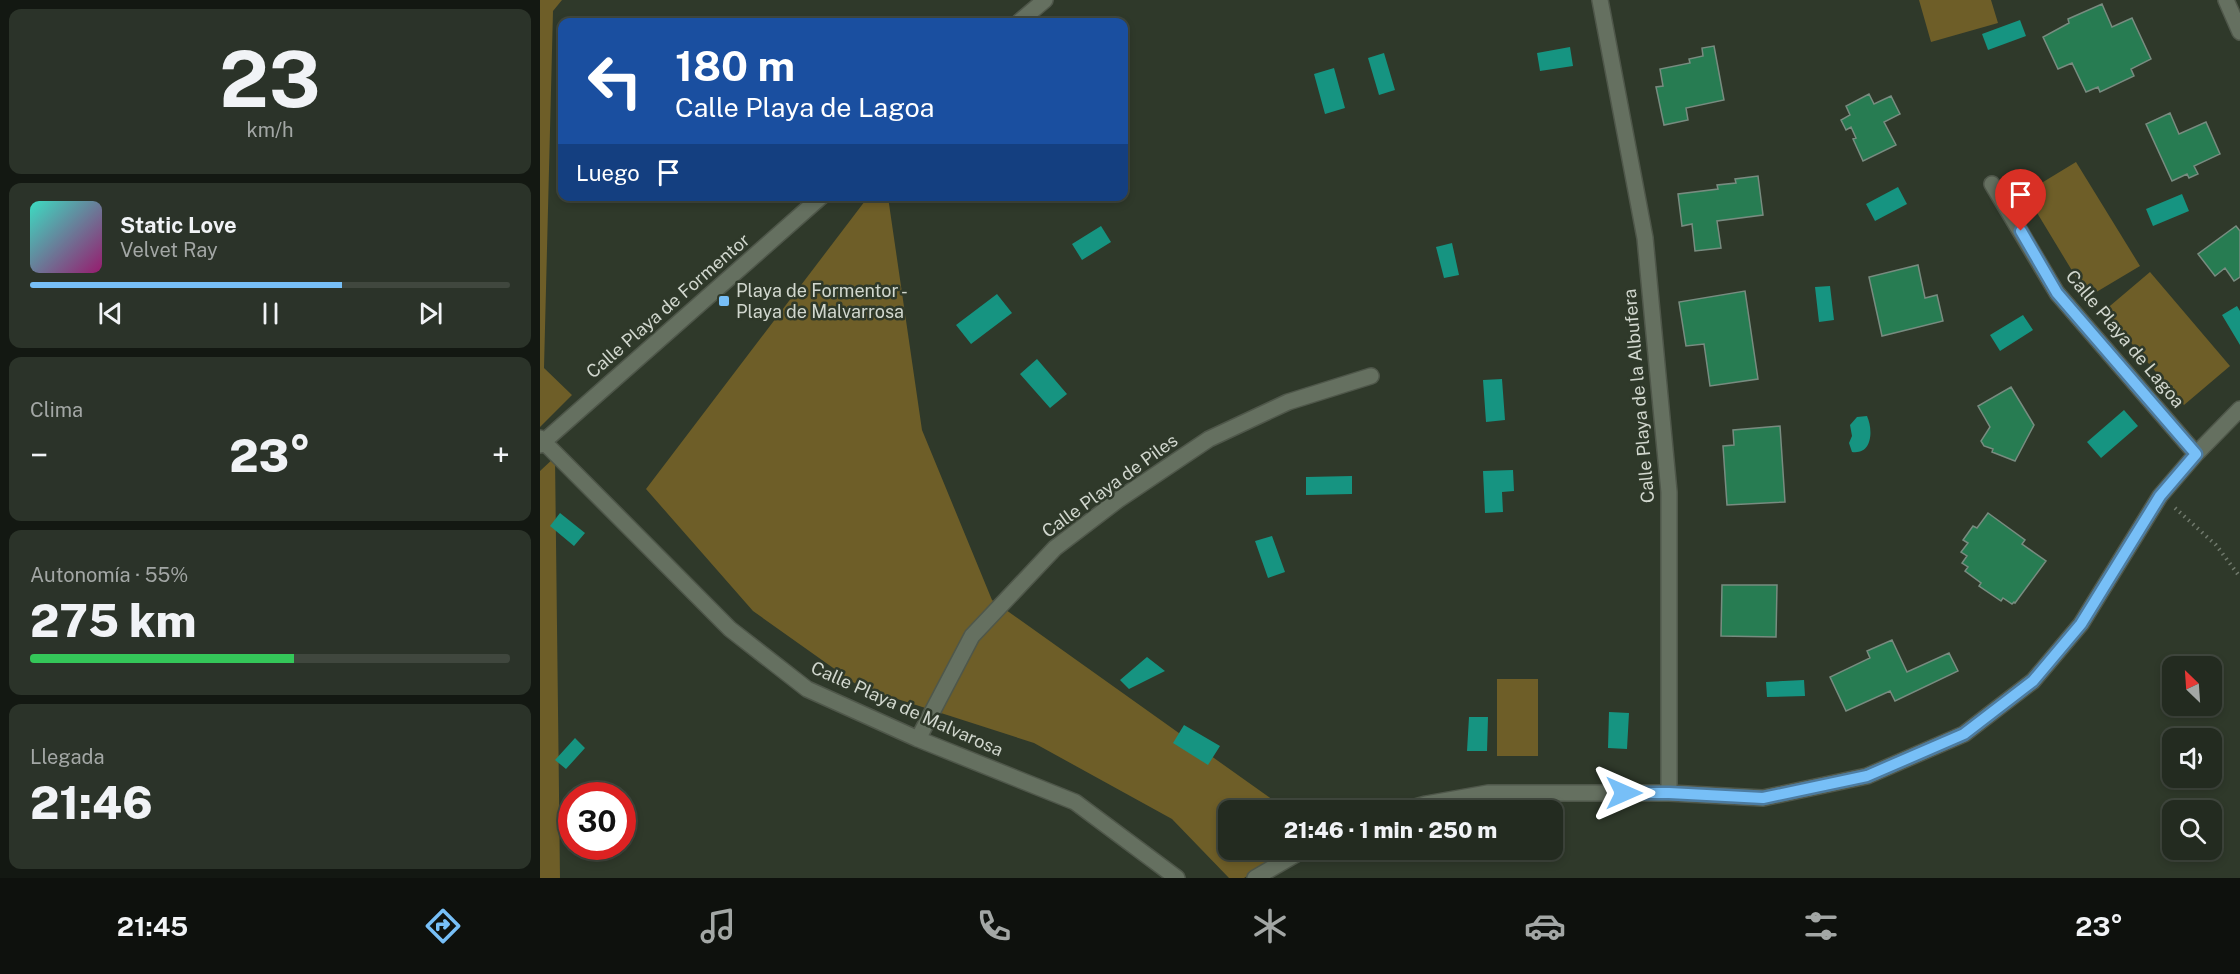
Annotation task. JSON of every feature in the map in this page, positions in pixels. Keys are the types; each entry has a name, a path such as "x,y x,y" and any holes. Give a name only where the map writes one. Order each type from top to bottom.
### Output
{"street":[{"path":"1024,18 1045,0"},
{"name":"Calle Playa de la Albufera","path":"1600,0 1645,238 1669,492 1669,793"},
{"path":"2226,0 2240,32"},
{"name":"Calle Playa de Lagoa","path":"1992,184 2057,293 2196,454"},
{"name":"Calle Playa de Formentor","path":"541,442 816,201"},
{"name":"Calle Playa de Piles","path":"918,739 972,636 1055,548 1118,500 1209,439 1288,402 1371,376"},
{"path":"1449,800 1488,793 1669,793 1763,798 1867,776 1964,734 2033,681 2081,624 2160,496 2196,454 2240,409"},
{"name":"Calle Playa de Malvarosa","path":"541,442 730,629 807,690 918,739 1075,802 1177,878"},
{"path":"1255,878 1286,860"}],"path":[{"path":"2160,496 2216,545 2240,577"}],"shaded area":[{"path":"540,0 562,0 553,11 544,368 572,395 540,427"},
{"path":"1919,0 1991,0 1998,23 1931,42"},
{"path":"2076,162 2140,266 2088,297 2025,193"},
{"path":"865,201 889,201 922,430 992,600 1273,800 1218,800 1218,860 1276,860 1244,878 1229,878 1172,819 1034,743 860,687 753,611 646,489"},
{"path":"2150,272 2230,366 2184,405 2104,311"},
{"path":"555,457 560,878 540,878 540,471"},
{"path":"1497,679 1538,679 1538,756 1497,756"}],"water":[{"path":"2020,20 2026,36 1988,50 1982,34"},
{"path":"1570,47 1573,66 1540,71 1537,53"},
{"path":"1384,53 1395,90 1379,95 1368,58"},
{"path":"1334,68 1345,108 1325,114 1314,74"},
{"path":"1898,187 1907,204 1875,221 1866,204"},
{"path":"2182,194 2189,211 2153,226 2146,209"},
{"path":"1101,226 1111,242 1082,260 1072,244"},
{"path":"1452,243 1459,275 1444,278 1436,247"},
{"path":"1830,286 1834,320 1819,322 1815,287"},
{"path":"997,294 1012,313 971,344 956,325"},
{"path":"2237,306 2240,311 2240,345 2222,315"},
{"path":"2023,315 2033,330 2000,351 1990,335"},
{"path":"1037,359 1067,394 1050,408 1020,374"},
{"path":"1502,379 1505,420 1486,422 1483,380"},
{"path":"2124,410 2138,426 2101,458 2087,442"},
{"path":"1867,416 1870,428 1868,445 1859,452 1852,452 1849,443 1852,436 1850,425 1857,417"},
{"path":"1513,470 1514,491 1502,492 1503,512 1485,513 1483,471"},
{"path":"1352,476 1352,494 1306,495 1306,477"},
{"path":"560,513 585,533 574,546 550,526"},
{"path":"1272,536 1285,572 1268,578 1255,541"},
{"path":"1147,657 1165,671 1129,689 1120,680"},
{"path":"1804,680 1805,696 1767,697 1766,682"},
{"path":"1609,712 1629,713 1627,749 1608,748"},
{"path":"1469,717 1488,717 1487,751 1467,751"},
{"path":"1184,725 1220,746 1208,765 1173,743"},
{"path":"575,738 585,748 566,769 555,760"}],"building":[{"path":"2102,4 2112,27 2132,18 2151,59 2131,69 2134,76 2100,92 2098,87 2086,92 2072,63 2058,69 2043,37 2069,23 2068,19"},
{"path":"1714,46 1724,100 1686,108 1688,120 1664,125 1656,87 1663,86 1660,69 1690,63 1689,59 1703,56 1702,48"},
{"path":"1869,94 1874,104 1891,96 1900,114 1884,122 1896,145 1863,161 1853,139 1856,138 1851,127 1846,130 1841,120 1850,115 1846,106"},
{"path":"2170,113 2179,134 2206,122 2220,154 2194,166 2198,174 2189,178 2187,174 2172,181 2146,124"},
{"path":"1758,176 1763,215 1717,221 1721,248 1695,251 1692,224 1682,226 1678,194 1718,189 1717,185 1736,183 1735,179"},
{"path":"2236,226 2240,231 2240,277 2234,281 2225,268 2215,276 2198,254"},
{"path":"1918,265 1925,298 1937,295 1943,321 1882,336 1869,277"},
{"path":"1745,291 1758,379 1710,386 1704,344 1686,346 1679,302"},
{"path":"2011,387 2034,425 2015,461 1992,452 1993,449 1984,446 1981,441 1990,427 1978,406"},
{"path":"1780,426 1785,502 1727,505 1723,446 1734,445 1733,430"},
{"path":"1988,513 2025,540 2022,544 2046,561 2012,604 2003,598 2001,601 1979,586 1981,583 1965,571 1968,567 1962,563 1967,556 1961,552 1968,543 1963,540 1973,526 1977,528"},
{"path":"1722,585 1777,585 1776,637 1721,636"},
{"path":"1892,640 1907,672 1949,653 1958,671 1895,701 1890,691 1846,711 1830,677 1870,658 1867,651"}],"place":[{"name":"Playa de Formentor - Playa de Malvarrosa","path":"724,301"}],"route":[{"path":"1624,793 1763,798 1867,776 1964,734 2033,681 2081,624 2160,496 2196,454 2057,293 2021,231"}]}
